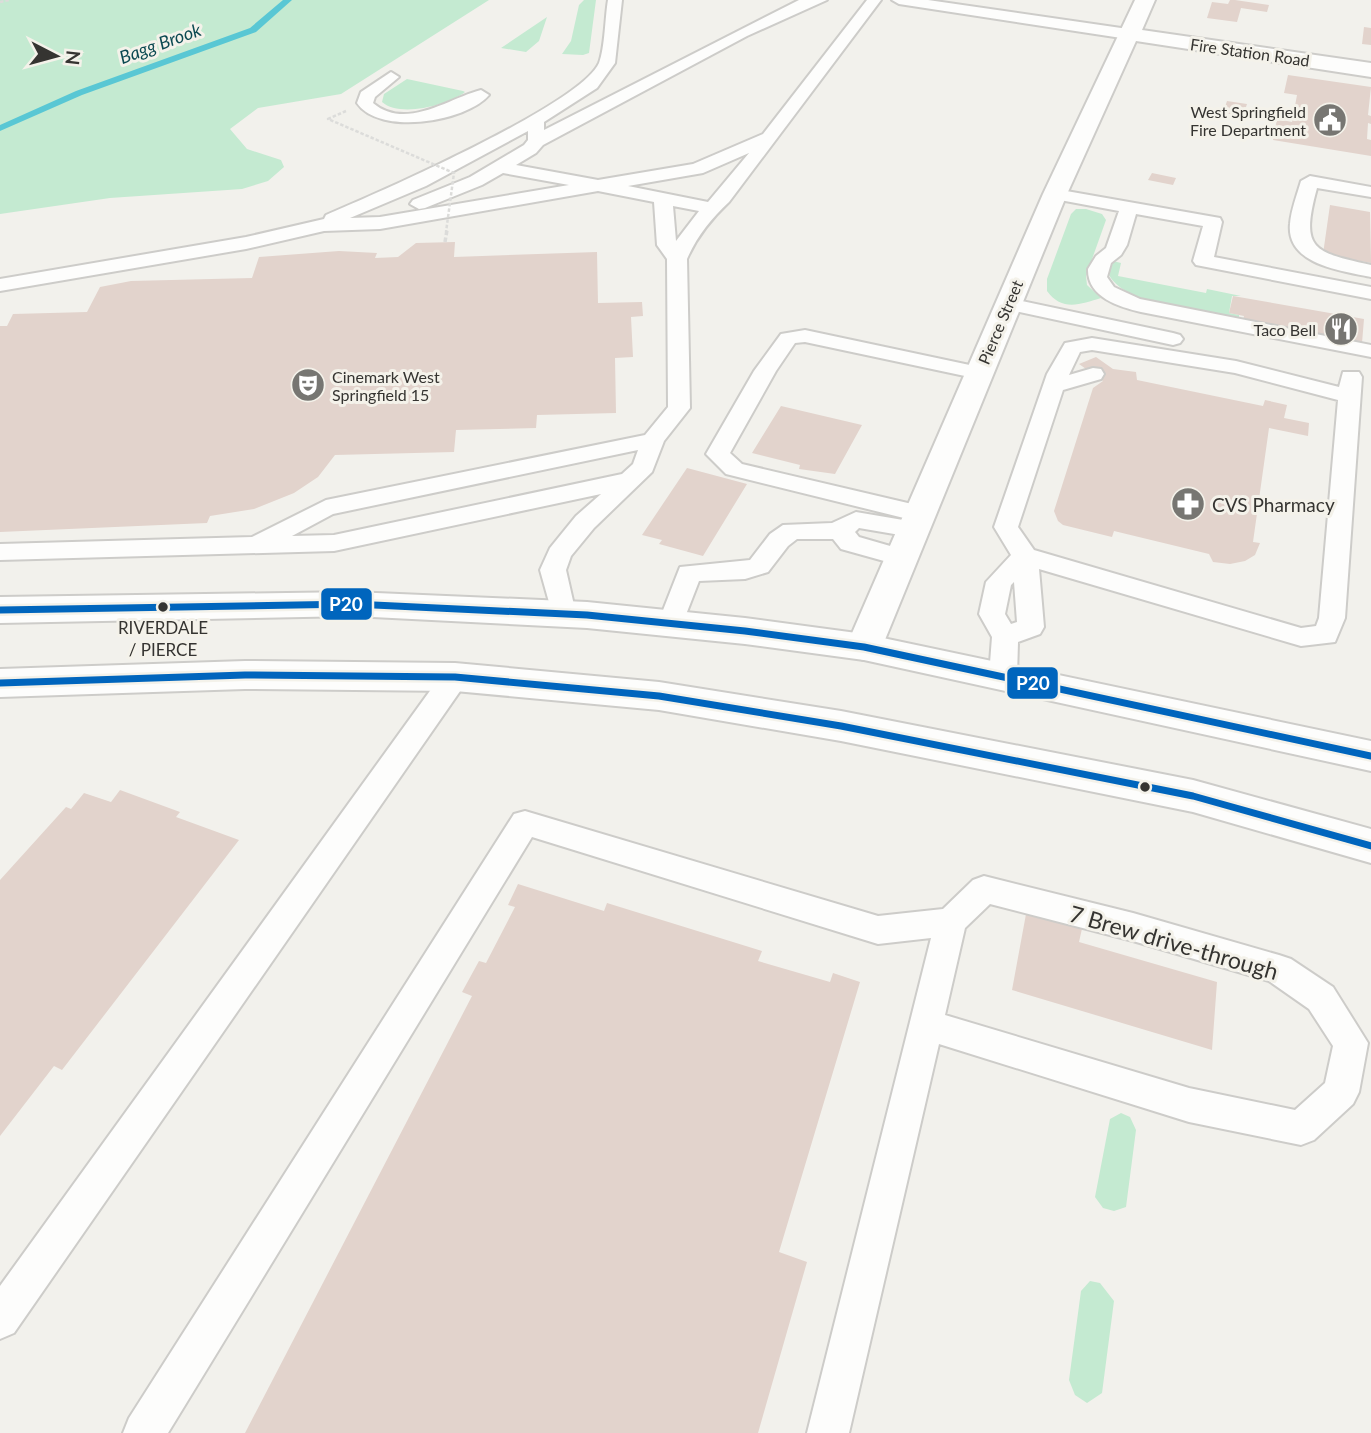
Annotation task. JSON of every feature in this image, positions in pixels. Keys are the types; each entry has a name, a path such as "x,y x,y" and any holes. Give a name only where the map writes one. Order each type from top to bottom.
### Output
{"main road":[{"name":"Pierce Street","path":"864,648 1055,194 1145,0"},
{"name":"Fire Station Road","path":"1128,34 1371,70"},
{"path":"0,610 326,604 563,614 671,623 864,648 1371,756"},
{"path":"0,683 245,675 455,677 659,696 841,726 1193,796 1371,846"}],"lane":[{"path":"324,225 419,182 535,120 590,86 607,62 615,0"},
{"path":"0,286 246,243 425,202 476,181 530,149 537,141 731,39 806,2 820,0"},
{"path":"563,614 554,570 559,554 585,522 644,467 653,440 679,408 677,259 683,245 723,198 874,0"},
{"path":"899,0 1128,34"},
{"path":"391,77 367,95 365,103 369,109 389,115 426,115 456,108 481,95"},
{"path":"535,120 537,141"},
{"path":"324,225 380,223 697,169 770,137"},
{"path":"501,167 712,208"},
{"path":"1371,192 1310,181 1299,230 1305,247 1321,258 1371,271"},
{"path":"1055,194 1213,222 1203,261 1366,293"},
{"path":"663,198 667,245 677,259"},
{"path":"1129,207 1115,251 1103,260 1097,278 1107,290 1131,303 1371,351"},
{"path":"1008,304 1357,385"},
{"path":"917,522 734,469 719,454 765,371 788,338 805,336 979,373"},
{"path":"1005,637 1031,627 1025,556 1006,527 1054,386 1072,346 1091,344 1357,385"},
{"path":"1054,386 1153,354"},
{"path":"1025,556 1301,636 1326,635 1332,618 1357,385"},
{"path":"259,543 326,508 653,440"},
{"path":"0,552 350,540 633,480"},
{"path":"902,558 850,543 843,536 842,527 856,520 917,522"},
{"path":"671,623 689,573 745,570 759,566 779,540 792,531 843,531"},
{"path":"1003,676 1005,637 992,614 999,582 1025,556"},
{"path":"0,1319 455,677"},
{"path":"144,1433 525,823 878,930 951,922 828,1433"},
{"name":"7 Brew drive-through","path":"925,1024 1189,1105 1301,1128 1341,1091 1351,1043 1321,998 1279,969 1133,927 984,889 951,922"}],"path":[{"path":"0,2 9,0"},
{"path":"346,111 328,118 454,173 445,242"}],"green space":[{"path":"0,0 489,0 341,94 258,108 230,129 247,149 281,160 284,167 268,181 242,189 110,198 0,214"},
{"path":"584,0 596,0 589,53 562,54 571,41 579,5"},
{"path":"547,17 539,41 526,52 501,48"},
{"path":"407,79 465,92 424,108 400,109 382,102 384,94"},
{"path":"1076,209 1102,214 1106,220 1086,276 1087,285 1101,298 1079,304 1065,304 1053,298 1047,291 1047,279 1071,214"},
{"path":"1113,261 1121,263 1118,276 1206,293 1207,289 1241,296 1232,296 1229,313 1239,315 1239,319 1168,306 1132,294 1118,286 1109,275"},
{"path":"1121,1113 1130,1117 1136,1130 1126,1207 1114,1211 1103,1208 1095,1197 1110,1119"},
{"path":"1090,1281 1100,1283 1114,1301 1102,1393 1087,1403 1075,1395 1069,1380 1081,1291"}],"building":[{"path":"1230,0 1269,5 1267,12 1241,8 1237,22 1207,18 1212,2 1228,4"},
{"path":"1364,27 1371,28 1371,45 1362,44"},
{"path":"1288,75 1371,87 1368,115 1371,116 1371,124 1368,123 1367,139 1371,140 1371,156 1273,140 1277,119 1292,122 1297,95 1284,93"},
{"path":"1227,101 1247,104 1243,116 1223,113"},
{"path":"1152,173 1176,178 1173,185 1148,180"},
{"path":"1330,205 1370,212 1371,263 1323,254"},
{"name":"Cinemark West Springfield 15","path":"455,242 454,257 597,252 598,303 642,302 643,316 631,317 633,357 615,358 616,413 537,415 536,428 456,430 454,452 335,455 318,477 294,493 254,509 210,516 207,523 0,532 0,326 7,326 13,314 87,312 100,287 131,281 252,278 259,257 339,251 377,253 375,258 398,257 416,243"},
{"path":"1233,296 1364,319 1362,343 1243,320 1244,316 1229,313"},
{"path":"1096,357 1113,369 1136,372 1137,380 1263,406 1265,400 1287,405 1284,418 1309,423 1308,436 1269,428 1253,542 1260,543 1255,555 1245,561 1230,564 1213,562 1209,554 1114,531 1112,537 1063,525 1058,521 1054,511 1093,388 1103,381 1079,364"},
{"path":"781,406 862,425 835,474 799,469 800,465 752,453"},
{"path":"687,468 747,484 703,556 659,544 662,540 642,535"},
{"path":"120,790 180,812 176,817 239,840 62,1070 54,1066 0,1136 0,880 66,807 71,809 84,793 111,802"},
{"path":"518,884 604,911 607,903 762,951 758,961 830,982 833,973 860,982 779,1252 807,1262 758,1433 245,1433 472,996 462,992 479,961 486,963 515,907 508,905"},
{"path":"1031,887 1088,902 1079,942 1217,982 1212,1050 1012,990"}],"waterway":[{"name":"Bagg Brook","path":"0,128 79,93 253,30 288,0"}],"transit line":[{"name":"P20","path":"0,610 353,604 587,615 745,631 864,647 1371,756"},
{"name":"P20","path":"0,683 245,675 455,677 659,696 841,726 1193,796 1371,846"}],"place":[{"name":"West Springfield Fire Department","path":"1330,120"},
{"name":"Taco Bell","path":"1341,329"},
{"name":"Cinemark West Springfield 15","path":"308,385"},
{"name":"CVS Pharmacy","path":"1188,504"},
{"name":"RIVERDALE / PIERCE","path":"163,607"}]}
